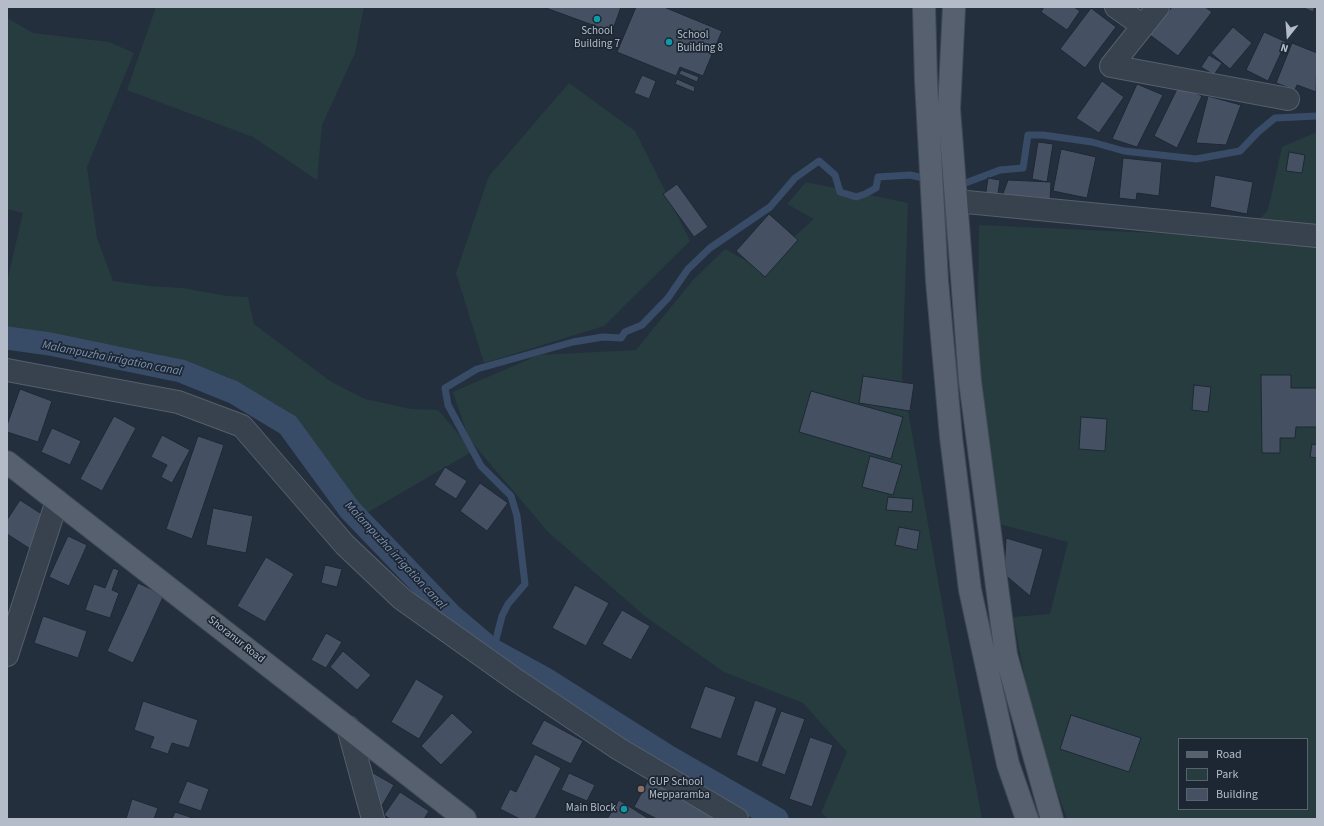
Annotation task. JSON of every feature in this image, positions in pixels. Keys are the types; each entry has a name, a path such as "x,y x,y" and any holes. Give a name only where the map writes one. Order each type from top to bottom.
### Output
{"main road":[{"path":"924,7 926,81 937,281 951,437 969,582 1008,764 1026,819"},
{"path":"954,7 949,109 970,381 1006,656 1052,819"},
{"name":"Shoranur Road","path":"7,462 465,819"}],"street":[{"path":"1116,7 1143,26"},
{"path":"1158,7 1111,66 1288,99"},
{"path":"956,200 1317,236"},
{"path":"7,370 178,402 242,426 345,544 402,599 516,680 620,749 737,819"},
{"path":"7,655 57,501"},
{"path":"348,727 373,819"}],"green space":[{"path":"156,7 364,7 355,53 322,125 317,180 253,137 127,90"},
{"path":"7,18 33,33 109,42 134,53 87,167 97,238 113,281 149,286 182,288 227,296 248,297 254,324 330,381 365,399 410,409 438,410 473,451 365,514 279,406 226,376 158,354 83,340 7,330 7,282 23,213 7,209"},
{"path":"569,83 635,131 690,241 604,326 484,363 456,273 489,176"},
{"path":"1317,132 1317,819 1067,819 1035,729 1013,617 1050,614 1068,542 999,524 977,364 979,225 1242,237 1268,210 1282,147"},
{"path":"806,182 908,203 902,377 982,819 829,819 821,813 847,752 803,703 724,672 646,617 549,533 469,439 453,392 539,355 636,350 693,280 725,249 759,268 814,219 787,204"}],"building":[{"name":"School Building 7","path":"543,7 621,7 612,32"},
{"name":"School Building 8","path":"636,7 664,7 722,31 703,76 680,67 676,76 617,52"},
{"path":"1044,7 1074,7 1080,11 1067,30 1041,12"},
{"path":"1172,7 1205,7 1212,12 1178,56 1150,35"},
{"path":"1302,7 1315,7 1313,12"},
{"path":"1091,8 1116,27 1085,68 1060,49"},
{"path":"1233,27 1252,43 1230,69 1211,53"},
{"path":"1264,32 1286,42 1268,81 1246,70"},
{"path":"1292,43 1317,53 1316,92 1297,85 1295,90 1276,83"},
{"path":"1209,55 1222,63 1214,75 1201,67"},
{"path":"681,70 699,77 697,82 679,74"},
{"path":"642,75 656,81 649,99 634,93"},
{"path":"677,79 695,87 694,92 675,84"},
{"path":"1102,81 1124,97 1099,133 1076,118"},
{"path":"1137,84 1163,95 1137,147 1112,139"},
{"path":"1179,85 1202,96 1177,148 1154,136"},
{"path":"1208,96 1241,105 1226,145 1196,143"},
{"path":"1038,142 1053,144 1047,182 1032,179"},
{"path":"1061,149 1096,157 1087,198 1053,191"},
{"path":"1289,152 1305,155 1302,173 1286,171"},
{"path":"1123,158 1162,162 1159,196 1137,193 1136,200 1119,198"},
{"path":"1215,175 1253,182 1247,214 1210,207"},
{"path":"988,178 1000,180 997,200 985,198"},
{"path":"1008,180 1051,182 1050,202 1001,199"},
{"path":"677,184 708,227 694,237 663,194"},
{"path":"769,214 798,240 765,277 736,251"},
{"path":"1261,375 1291,375 1291,388 1317,388 1317,427 1296,427 1295,438 1280,438 1280,453 1262,453"},
{"path":"863,376 914,384 910,411 859,403"},
{"path":"1194,385 1211,387 1208,412 1192,410"},
{"path":"20,389 52,401 38,442 7,432 7,425"},
{"path":"811,391 903,417 891,459 799,432"},
{"path":"114,416 136,428 102,491 80,479"},
{"path":"1081,417 1107,419 1105,451 1079,449"},
{"path":"52,428 81,441 70,465 41,452"},
{"path":"162,435 190,450 172,483 161,477 167,465 151,457"},
{"path":"198,436 224,445 192,539 166,529"},
{"path":"1312,444 1317,445 1317,458 1310,457"},
{"path":"870,456 902,465 893,495 862,487"},
{"path":"445,467 467,481 456,499 434,485"},
{"path":"480,483 508,503 487,531 460,511"},
{"path":"888,497 913,499 912,512 886,510"},
{"path":"20,500 51,520 32,550 7,534 7,520"},
{"path":"213,508 253,516 246,553 206,545"},
{"path":"899,527 920,531 917,550 895,545"},
{"path":"68,536 87,545 69,586 49,577"},
{"path":"1006,538 1043,549 1030,596 1004,574"},
{"path":"266,557 294,574 265,622 237,606"},
{"path":"325,565 342,569 337,587 321,583"},
{"path":"113,568 119,570 112,590 119,593 110,618 85,610 94,584 105,588"},
{"path":"138,583 164,595 133,663 107,651"},
{"path":"575,585 609,603 586,646 552,628"},
{"path":"622,610 650,626 631,660 602,644"},
{"path":"43,616 87,631 78,658 34,643"},
{"path":"326,633 342,642 326,668 311,660"},
{"path":"343,651 371,675 357,690 330,667"},
{"path":"416,679 444,696 419,739 391,722"},
{"path":"705,686 736,697 721,739 690,728"},
{"path":"755,700 777,708 758,763 736,755"},
{"path":"143,701 198,720 189,748 172,743 168,754 150,748 154,737 134,730"},
{"path":"781,711 805,719 785,775 761,766"},
{"path":"452,713 473,732 441,765 421,746"},
{"path":"1071,715 1141,738 1129,772 1060,749"},
{"path":"544,720 583,741 571,764 531,744"},
{"path":"810,737 833,745 812,807 789,799"},
{"path":"535,754 561,768 535,819 520,819 500,809 510,789 516,792"},
{"path":"373,773 394,785 376,816 355,804"},
{"path":"569,773 595,785 587,801 561,790"},
{"path":"649,779 717,819 657,819 634,807"},
{"path":"187,781 209,789 201,811 178,803"},
{"path":"400,792 429,811 424,819 390,819 384,815"},
{"path":"132,799 158,808 154,819 126,819"},
{"name":"Main Block","path":"619,800 649,819 607,819"},
{"path":"175,812 196,819 172,819"}],"waterway":[{"path":"960,185 1000,170 1023,168 1028,135 1043,135 1092,142 1124,151 1196,159 1240,151 1258,132 1275,118 1317,116"},
{"path":"491,649 495,643 502,616 508,604 525,584 517,516 511,496 481,466 448,405 445,388 477,369 573,342 603,337 621,338 625,332 642,325 668,298 688,269 710,248 770,207 795,178 819,161 835,175 840,192 856,197 876,188 878,177 910,175 928,179"},
{"name":"Malampuzha irrigation canal","path":"7,338 50,344 181,371 233,392 288,425 350,510 451,615 491,649 544,678 669,757 777,819"}],"place":[{"name":"School Building 7","path":"597,19"},
{"name":"School Building 8","path":"669,42"},
{"name":"GUP School Mepparamba","path":"641,789"},
{"name":"Main Block","path":"624,809"}]}
